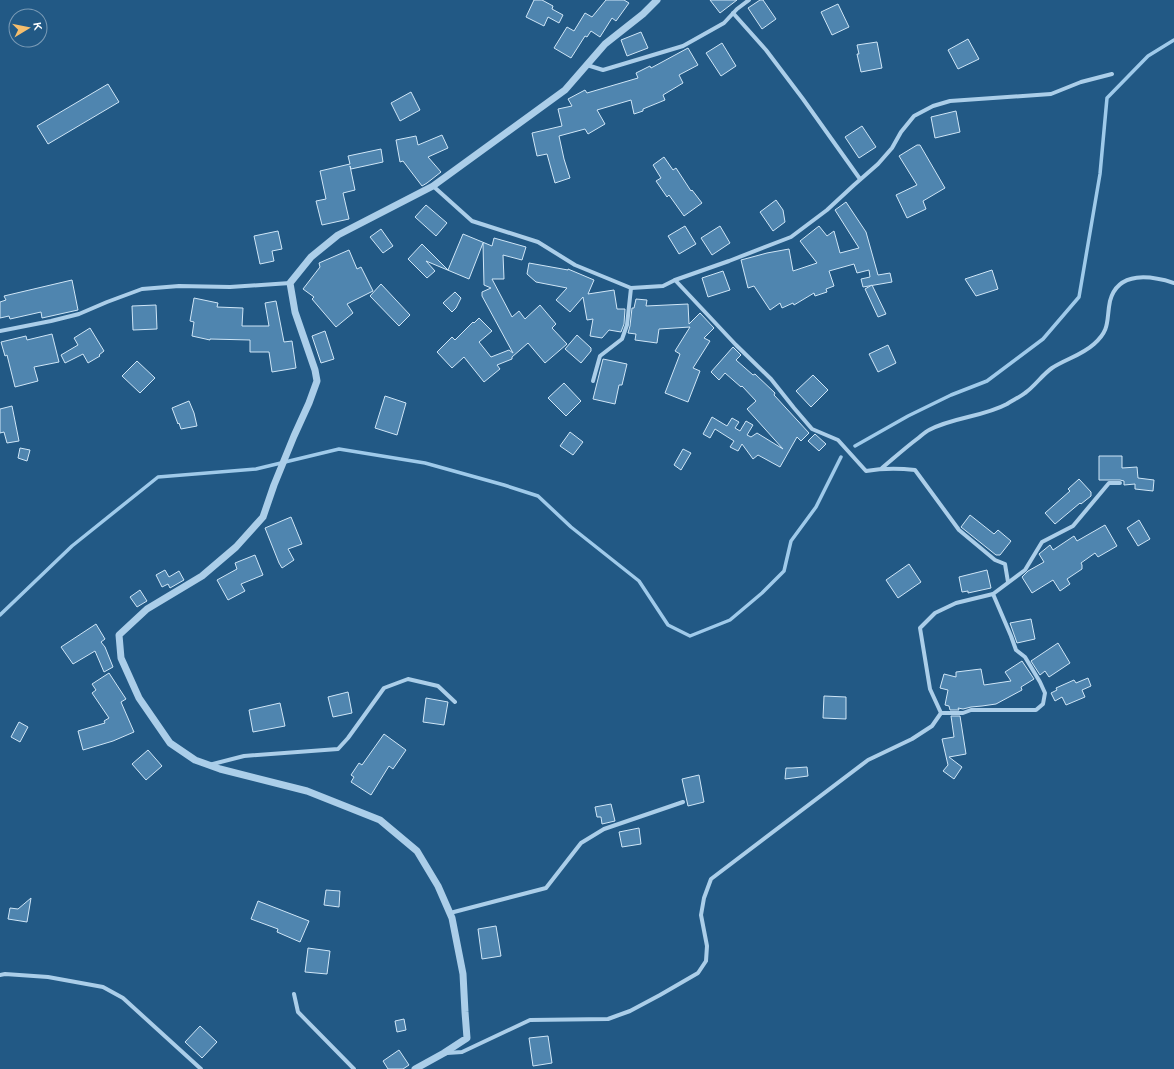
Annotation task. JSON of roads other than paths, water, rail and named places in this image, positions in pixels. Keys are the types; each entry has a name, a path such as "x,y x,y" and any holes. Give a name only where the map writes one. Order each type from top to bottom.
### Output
{"street":[{"path":"0,331 51,322 79,314 142,289 179,286 230,287 290,283 311,258 338,234 433,186 565,90 605,44 643,14 657,0"},
{"path":"586,65 603,70 683,46 724,23 733,13 749,0"},
{"path":"733,13 770,56 804,100 860,179"},
{"path":"433,186 472,221 538,242 575,265 631,288 663,286 675,280 729,261 791,236 827,210 878,164 892,148 901,132 914,116 933,106 950,101 1051,94 1081,82 1112,74"},
{"path":"882,468 929,430 988,412 1005,405 1026,393 1052,368 1074,358 1093,345 1104,335 1110,300 1120,283 1132,278 1157,278 1174,283"},
{"path":"675,280 736,345 771,379 812,429 838,440 866,471 882,468 915,470 959,530 995,560 1005,564 1008,582"},
{"path":"290,283 295,312 315,370 317,381 274,485 263,517 236,547 202,576 147,609 119,635 121,658 139,698 170,743 196,760 220,769 307,791 380,820 417,851 438,886 452,918 463,974 468,1038 417,1069"},
{"path":"593,381 600,356 622,339 627,325 631,288"},
{"path":"941,713 930,689 920,628 935,613 956,603 993,594 1025,570 1042,542 1073,526 1109,483 1120,483"},
{"path":"941,713 963,713 971,710 1036,710 1043,704 1045,693 1040,682 1025,657 1016,650 993,594"},
{"path":"209,765 244,756 338,749 348,738 384,688 408,679 438,686 455,702"},
{"path":"444,1053 462,1052 530,1020 608,1019 630,1011 698,973 706,962 707,946 701,915 704,898 711,879 868,760 912,739 932,726 941,713"},
{"path":"450,912 546,888 581,843 604,830 683,802"},
{"path":"0,975 5,974 48,977 103,987 123,998 201,1069"},
{"path":"294,994 298,1012 354,1069"}],"waterway":[{"path":"855,446 908,416 951,395 987,381 1043,339 1079,297 1100,174 1107,98 1148,56 1174,40"},
{"path":"0,615 72,546 158,477 256,469 339,449 425,463 538,496 571,527 639,581 668,625 690,636 730,620 762,593 784,571 791,541 816,507 841,457"}]}
